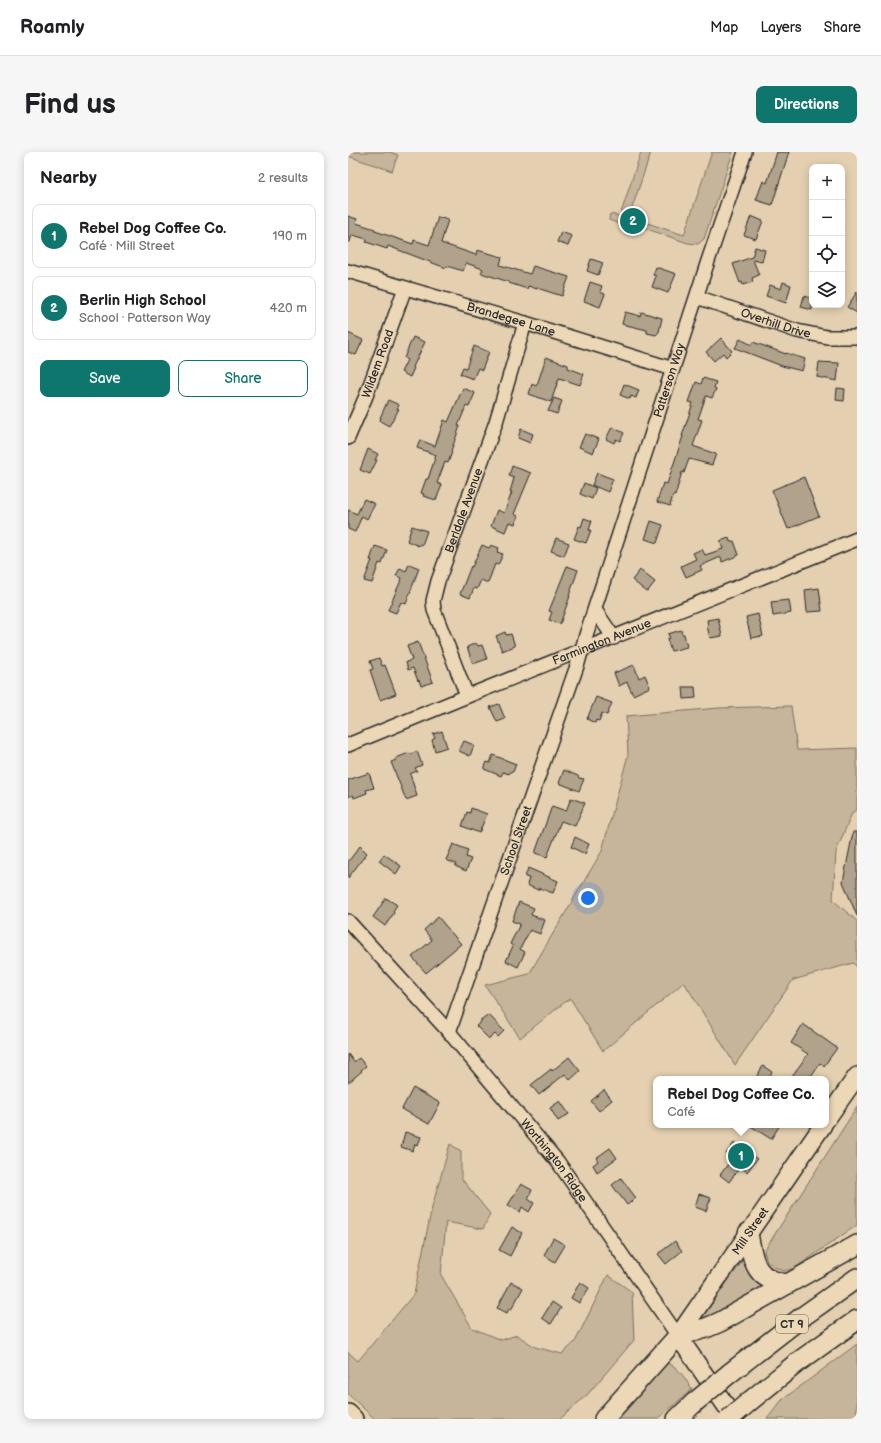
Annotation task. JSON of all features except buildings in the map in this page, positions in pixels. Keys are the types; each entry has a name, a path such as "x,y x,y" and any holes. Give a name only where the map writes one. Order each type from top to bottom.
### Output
{"highway":[{"path":"748,1233 753,1258 759,1271 771,1281 787,1284"},
{"path":"604,1419 678,1336 706,1328 720,1322 857,1245"},
{"name":"CT 9","path":"677,1419 730,1373 791,1325 857,1278"},
{"path":"729,1419 798,1362 857,1320"},
{"path":"348,1414 353,1419"}],"main road":[{"path":"829,1116 857,1076"},
{"name":"Mill Street","path":"678,1336 821,1128"},
{"name":"Worthington Ridge","path":"678,1336 735,1419"}],"street":[{"name":"Patterson Way","path":"582,649 745,152"},
{"name":"Brandegee Lane","path":"348,271 525,323 673,369"},
{"name":"Wildem Road","path":"348,438 366,396 405,288"},
{"name":"Overhill Drive","path":"697,297 797,331 827,337 857,337"},
{"name":"Berldale Avenue","path":"467,696 437,619 433,601 438,581 496,422 525,323"},
{"name":"Farmington Avenue","path":"348,745 582,649 614,638 857,539"},
{"path":"595,610 614,638"},
{"name":"School Street","path":"449,1032 568,693 582,649"},
{"name":"Worthington Ridge","path":"348,921 449,1032 558,1162 678,1336"}],"shaded area":[{"path":"348,152 390,152 398,155 392,171 348,156"},
{"path":"641,152 651,152 629,217 627,221 625,221 624,226 609,220 610,214 620,216"},
{"path":"712,152 733,152 704,239 698,244 688,243 644,228 645,224 647,223 684,235"},
{"path":"791,706 797,750 857,748 857,809 852,813 836,852 833,900 857,921 857,967 853,963 793,980 735,1065 684,982 603,1051 570,998 520,1038 485,985 529,974 602,851 628,755 626,716 719,708"},
{"path":"857,1107 857,1225 795,1268 784,1271 775,1267 767,1261 764,1251"},
{"path":"450,1144 461,1151 461,1178 490,1214 483,1229 446,1222 441,1275 472,1328 501,1340 517,1335 535,1347 562,1354 575,1342 608,1275 632,1292 634,1340 588,1394 560,1419 375,1419 348,1394 348,1352 358,1361 414,1294 432,1207"},
{"path":"744,1259 770,1285 704,1321 703,1316"},
{"path":"857,1344 857,1419 767,1419 782,1400"},
{"path":"663,1362 668,1363 677,1369 692,1389 658,1419 609,1419"}],"place":[{"name":"Berlin High School","path":"633,221"},
{"name":"Rebel Dog Coffee Co.","path":"741,1156"}]}
